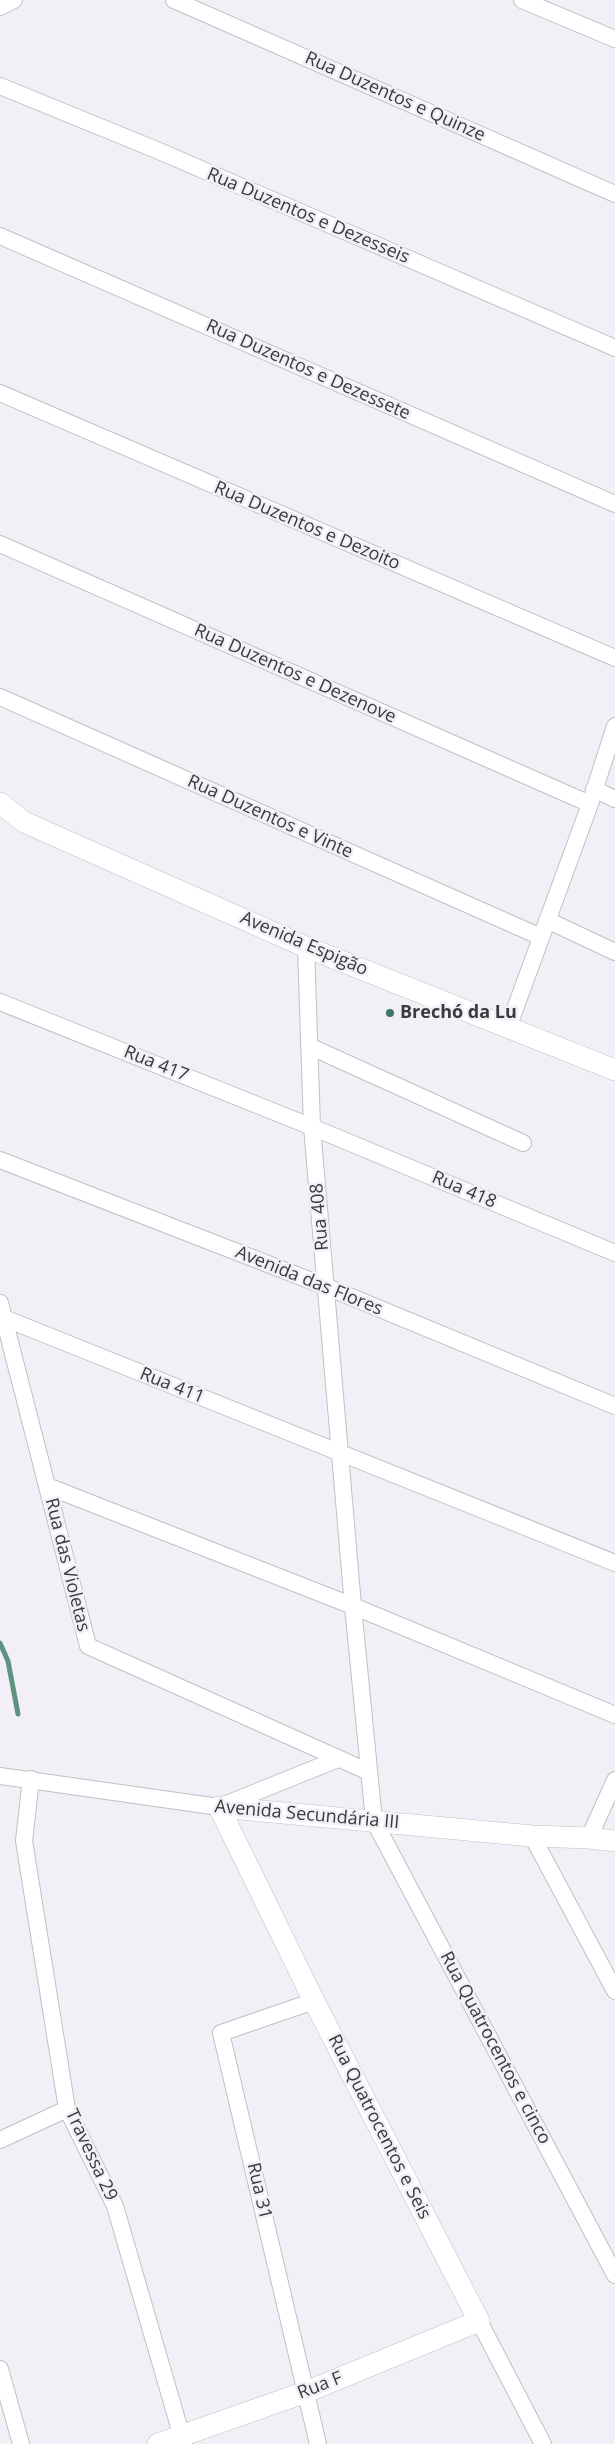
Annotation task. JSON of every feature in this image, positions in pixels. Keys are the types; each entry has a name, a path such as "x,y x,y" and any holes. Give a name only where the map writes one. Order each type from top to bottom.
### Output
{"street":[{"path":"0,7 14,0"},
{"name":"Rua Duzentos e Quinze","path":"174,0 615,194"},
{"path":"522,0 615,39"},
{"name":"Rua Duzentos e Dezesseis","path":"0,86 168,155 615,348"},
{"name":"Rua Duzentos e Dezessete","path":"0,236 615,504"},
{"name":"Rua Duzentos e Dezoito","path":"0,393 615,658"},
{"name":"Rua Duzentos e Dezenove","path":"0,544 592,797 615,799"},
{"name":"Rua Duzentos e Vinte","path":"0,697 541,937"},
{"path":"508,1028 592,797 615,726"},
{"name":"Avenida Espigão","path":"0,803 24,822 306,946 615,1070"},
{"path":"547,920 615,952"},
{"name":"Rua 408","path":"306,946 312,1127 353,1606 374,1821"},
{"name":"Rua 417","path":"0,1002 312,1127"},
{"path":"309,1046 523,1143"},
{"name":"Rua 418","path":"312,1127 615,1253"},
{"name":"Avenida das Flores","path":"0,1160 327,1287 615,1406"},
{"name":"Rua 411","path":"2,1310 341,1454 615,1563"},
{"name":"Rua das Violetas","path":"2,1310 88,1646 369,1772"},
{"path":"47,1486 353,1606 615,1715"},
{"path":"219,1807 338,1759"},
{"name":"Avenida Secundária III","path":"0,1776 219,1807 532,1836 615,1841"},
{"name":"Travessa 29","path":"31,1779 24,1841 67,2109 116,2206 183,2439"},
{"path":"589,1838 615,1780"},
{"name":"Rua Quatrocentos e Seis","path":"219,1807 314,2000 543,2444"},
{"name":"Rua Quatrocentos e cinco","path":"374,1821 615,2275"},
{"path":"532,1836 615,1991"},
{"name":"Rua 31","path":"314,2000 221,2033 318,2444"},
{"path":"0,2140 67,2109"},
{"name":"Rua F","path":"158,2444 183,2439 306,2392 479,2322"},
{"path":"0,2369 21,2444"}],"waterway":[{"path":"0,1643 8,1661 18,1714"}],"place":[{"name":"Brechó da Lu","path":"390,1013"}]}
